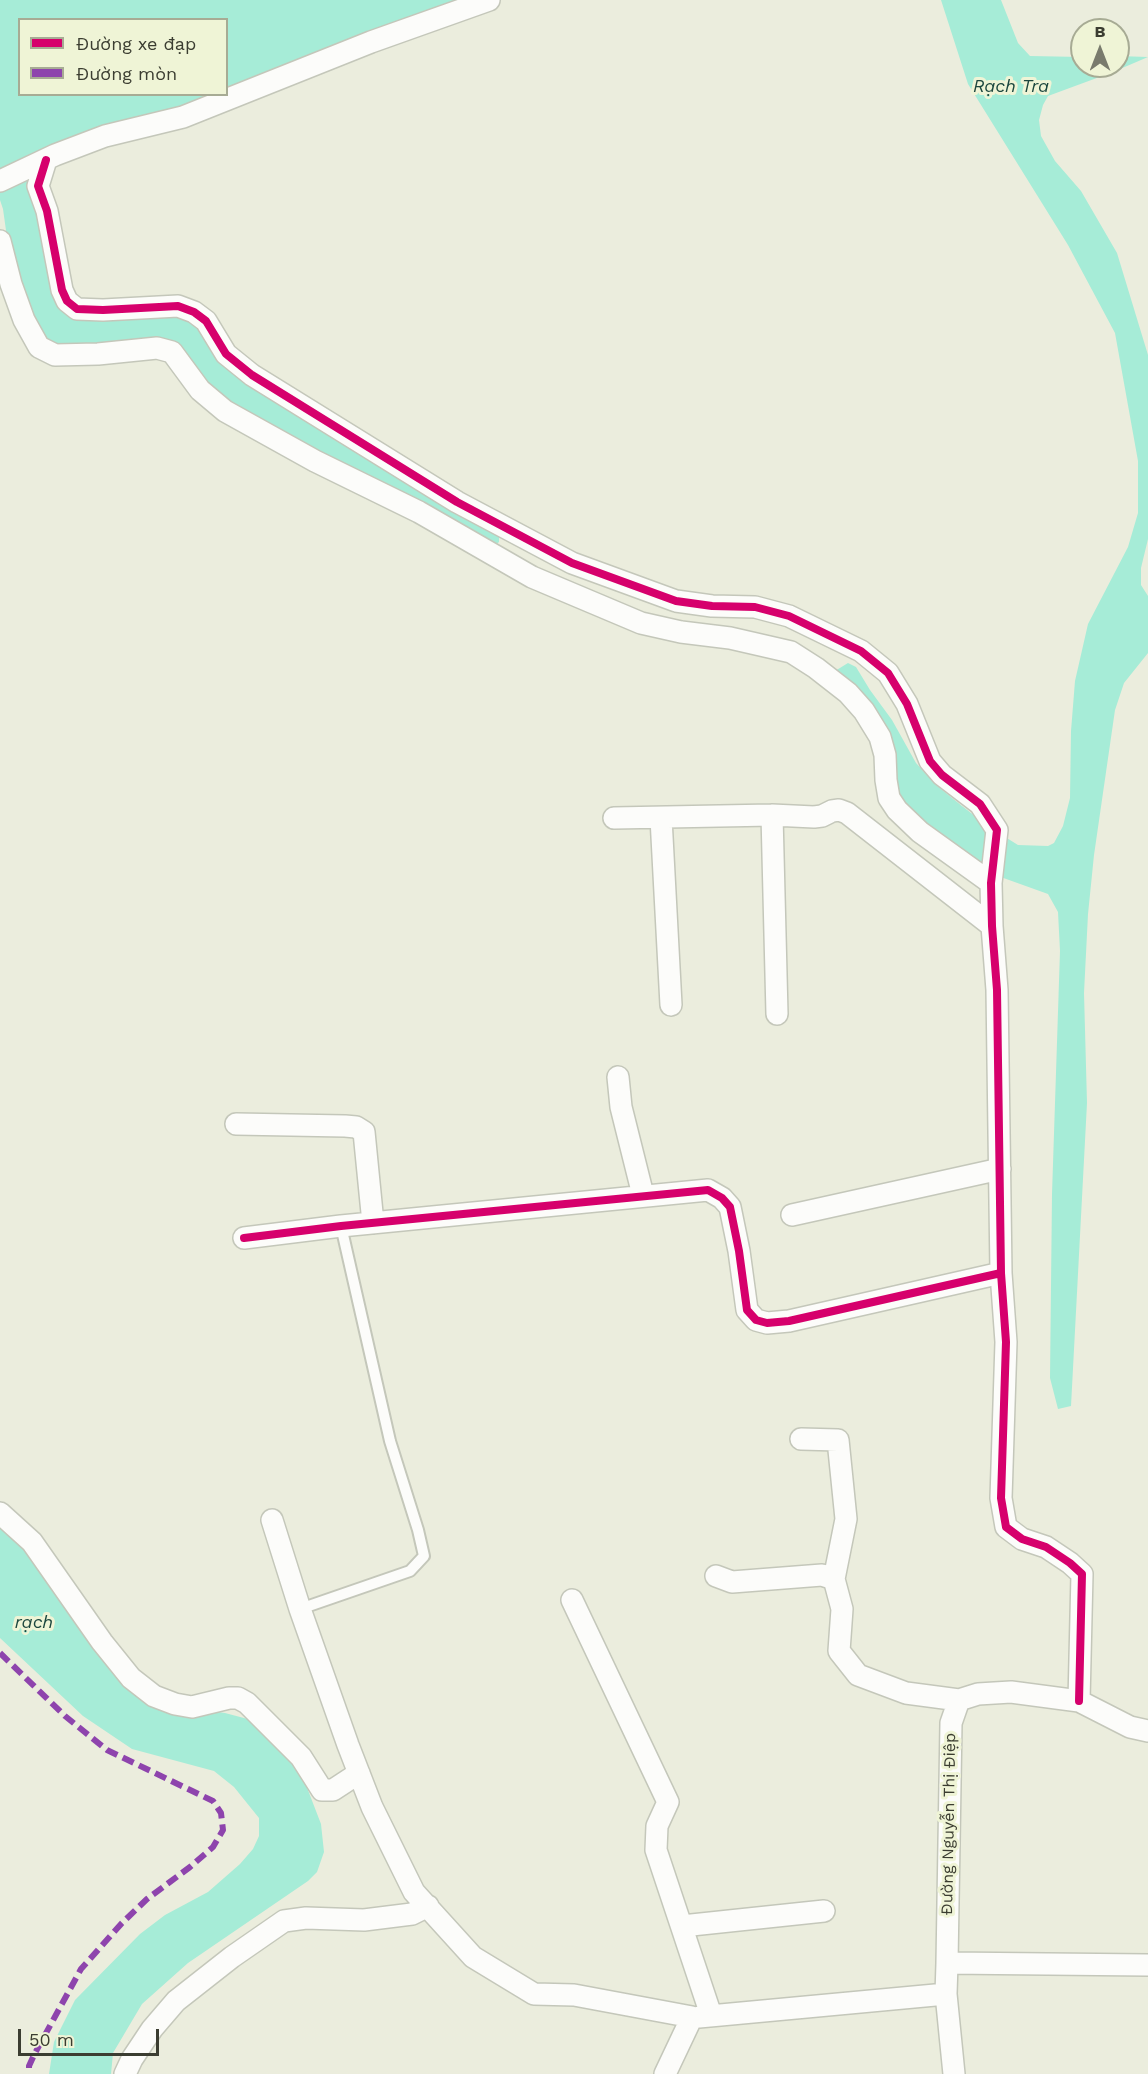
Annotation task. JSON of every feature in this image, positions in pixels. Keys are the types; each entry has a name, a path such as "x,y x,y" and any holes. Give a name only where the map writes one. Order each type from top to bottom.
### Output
{"street":[{"path":"0,181 105,136 183,117 371,42 489,0"},
{"path":"39,163 41,171 38,186 47,211 62,290 67,302 77,309 178,306 194,312 206,321 226,354 252,375 457,502 572,563 676,601 712,606 755,607 789,616 861,651 888,673 906,704 930,761 942,775 981,804 997,830 991,880 992,926 998,990 1001,1273 1006,1342 1001,1498 1006,1527 1022,1539 1046,1547 1082,1574 1078,1701"},
{"path":"0,241 11,284 24,320 39,347 55,355 98,354 157,348 172,352 200,390 225,411 315,461 419,512 532,577 641,623 681,632 730,638 791,652 816,668 848,693 864,711 880,737 885,755 889,798 897,810 920,832 991,880"},
{"path":"614,818 772,815 814,817 839,810 847,813 992,926"},
{"path":"772,815 777,1014"},
{"path":"661,818 671,1005"},
{"path":"618,1077 621,1107 643,1196"},
{"path":"236,1124 345,1126 356,1127 364,1132 374,1223"},
{"path":"792,1215 1000,1169"},
{"path":"244,1239 341,1226 708,1190 722,1198 730,1207 747,1310 756,1320 767,1323 789,1321 1001,1273"},
{"path":"801,1439 838,1440 846,1519 834,1579 842,1609 839,1651 858,1676 906,1693 959,1700 978,1694 1011,1692 1078,1701 1130,1727 1148,1731"},
{"path":"0,1513 32,1542 130,1678 154,1696 175,1704 192,1707 229,1698 238,1698 247,1703 301,1757 322,1790 333,1790 359,1773"},
{"path":"272,1520 300,1609 372,1807 414,1892 473,1958 534,1994 574,1995 701,2016 946,1994"},
{"path":"716,1576 732,1582 822,1575 834,1579"},
{"path":"572,1600 668,1802 657,1826 656,1850 682,1926 701,2016 665,2074"},
{"name":"Đường Nguyễn Thị Điệp","path":"954,2074 946,1994 951,1723 959,1700"},
{"path":"125,2074 152,2029 176,2001 232,1957 284,1921 306,1918 364,1920 412,1914 428,1906"},
{"path":"682,1926 824,1911"},
{"path":"947,1963 1148,1965"}],"lane":[{"path":"300,1609 410,1571 424,1556 390,1441 341,1226"}],"water":[{"path":"0,0 461,0 228,89 228,18 18,18 18,96 209,96 172,111 41,149 33,155 29,163 29,189 44,226 59,300 181,314 499,535 499,542 493,547 220,401 184,358 68,348 50,342 39,330 10,259 0,200"},
{"name":"Rạch Tra","path":"941,0 1001,0 1018,43 1030,56 1070,57 1070,78 1097,78 1048,96 1039,120 1041,136 1055,161 1081,191 1117,253 1148,355 1148,539 1141,568 1141,585 1148,596 1148,653 1124,683 1115,710 1094,855 1084,993 1087,1103 1071,1406 1058,1409 1050,1378 1052,1194 1060,951 1058,912 1048,894 984,871 916,818 899,797 890,761 835,671 848,663 856,667 892,720 916,763 936,785 962,806 989,827 1018,845 1048,846 1054,843 1063,826 1070,798 1071,731 1075,681 1088,624 1128,547 1138,513 1138,461 1115,333 1068,245 968,84"},
{"name":"Rạch Tra","path":"1130,56 1148,57 1130,65"},
{"name":"rạch","path":"0,1523 36,1559 60,1602 108,1665 204,1710 259,1722 301,1772 321,1824 324,1852 317,1872 308,1881 188,1963 142,2004 113,2053 111,2074 49,2074 54,2042 75,2000 140,1934 165,1915 208,1892 240,1864 253,1849 259,1836 259,1818 234,1787 214,1771 132,1749 83,1716 0,1638"}],"marked path":[{"path":"0,1653 65,1716 107,1750 213,1801 221,1813 223,1830 213,1847 147,1899 81,1969 34,2055 29,2066 29,2074"}],"cycle path":[{"path":"46,160 38,186 47,211 62,290 67,301 77,309 178,306 194,312 206,321 226,354 252,375 457,502 572,563 676,601 712,606 755,607 789,616 861,651 888,673 907,704 930,761 942,775 980,804 997,830 991,883 997,990 1001,1273"},
{"path":"244,1238 341,1226 708,1190 722,1198 730,1207 747,1310 756,1320 767,1323 789,1321 1001,1273 1006,1342 1001,1498 1006,1527 1022,1539 1046,1547 1082,1574 1079,1701"}]}
